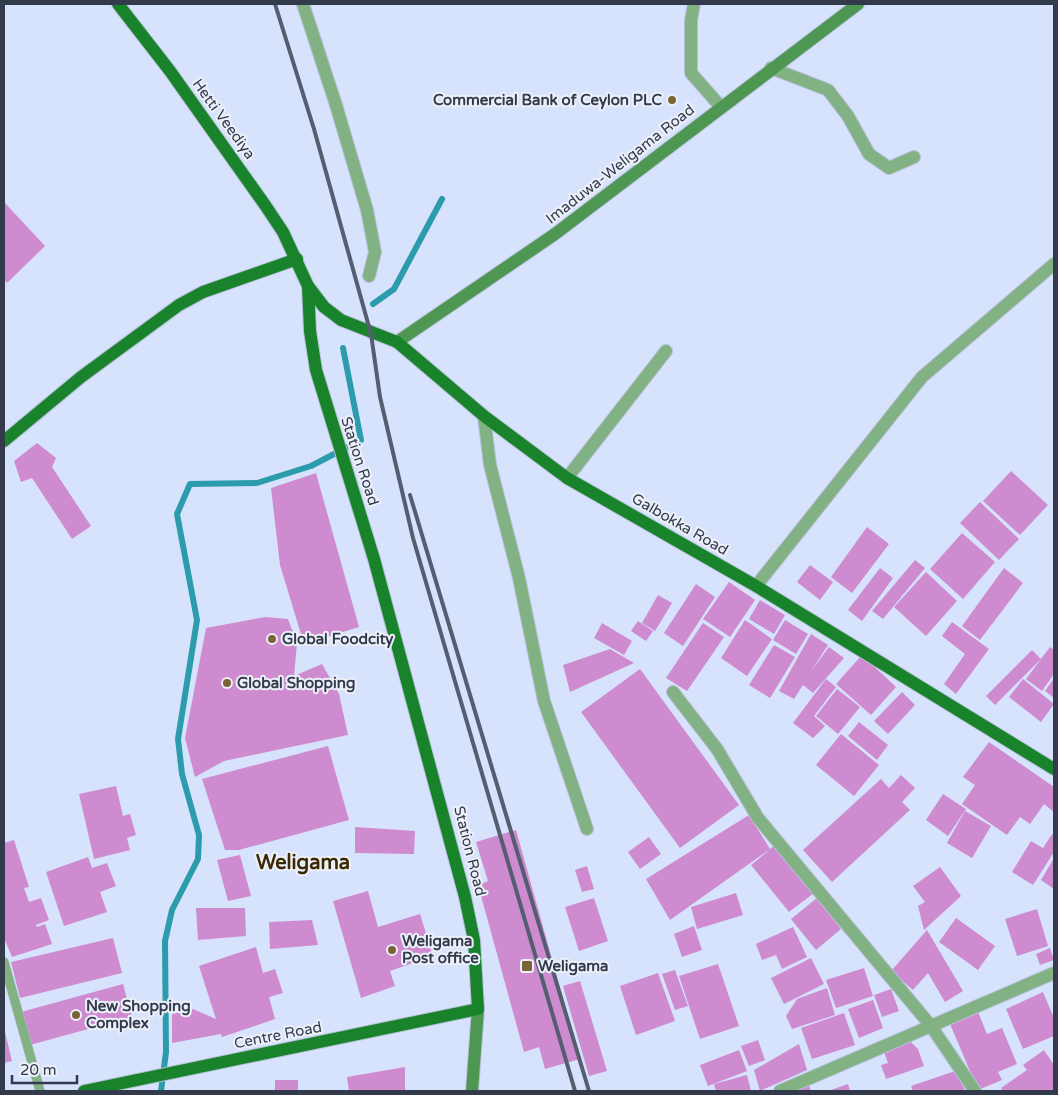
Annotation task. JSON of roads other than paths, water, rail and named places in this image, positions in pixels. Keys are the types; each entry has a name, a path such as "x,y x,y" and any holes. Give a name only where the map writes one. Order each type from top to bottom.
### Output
{"main road":[{"name":"Hetti Veediya","path":"118,4 234,161 278,226 297,259"},
{"name":"Imaduwa-Weligama Road","path":"397,342 555,234 771,68 858,4"},
{"name":"Station Road","path":"297,259 308,286 310,331 316,370 353,489 405,671 465,897 474,940 478,1010"},
{"path":"4,441 81,377 179,304 203,292 297,259"},
{"name":"Galbokka Road","path":"308,286 324,306 341,320 397,342 484,416 567,478 756,586 1054,769"},
{"path":"472,1091 478,1010"},
{"name":"Centre Road","path":"84,1091 478,1010"}],"street":[{"path":"303,4 336,105 367,210 375,252 369,276"},
{"path":"694,4 691,20 691,73 721,107"},
{"path":"771,68 828,90 848,116 869,154 889,168 914,157"},
{"path":"756,586 922,377 1054,264"},
{"path":"567,478 666,351"},
{"path":"484,416 490,465 519,578 544,701 587,829"},
{"path":"673,692 717,749 758,818 931,1026 975,1091"},
{"path":"780,1091 1054,973"}],"lane":[{"path":"4,962 40,1091"}],"waterway":[{"path":"373,304 394,289 442,199"},
{"path":"161,1091 166,1052 165,941 172,910 198,859 199,835 182,774 178,739 197,620 177,514 190,484 257,483 311,466 361,440 343,348"}],"railway":[{"path":"275,4 314,129 371,334 380,397 413,538 575,1091"},
{"path":"410,495 589,1091"}],"place":[{"name":"Commercial Bank of Ceylon PLC","path":"672,100"},
{"name":"Global Foodcity","path":"272,639"},
{"name":"Global Shopping","path":"227,683"},
{"name":"Weligama Post office","path":"392,950"},
{"name":"Weligama","path":"527,966"},
{"name":"New Shopping Complex","path":"76,1015"}],"district":[{"name":"Weligama","path":"303,863"}]}
